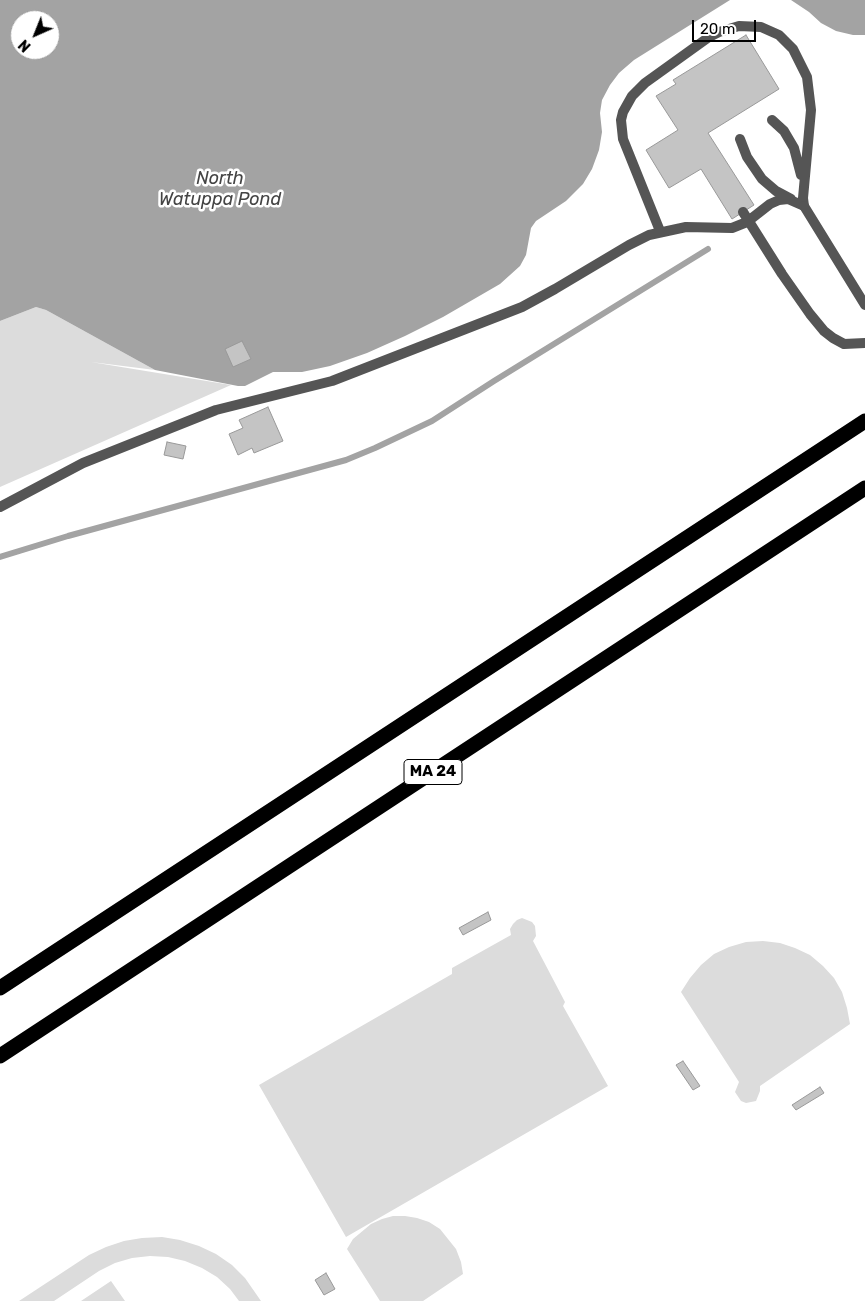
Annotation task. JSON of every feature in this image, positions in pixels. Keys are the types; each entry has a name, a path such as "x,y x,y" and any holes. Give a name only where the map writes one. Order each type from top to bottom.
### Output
{"highway":[{"path":"0,988 865,421"},
{"name":"MA 24","path":"0,1056 865,488"}],"street":[{"path":"660,231 623,139 621,120 623,112 632,96 645,83 710,37 729,28 750,25 770,30 793,49 803,67 811,99 801,202"},
{"path":"772,120 784,131 794,148 802,177 801,202 865,305"},
{"path":"740,139 751,164 762,180 776,191 801,202"},
{"path":"0,507 83,463 216,410 332,381 522,307 628,245 660,231 686,227 732,228 747,222 770,204 779,200 788,199 801,202"},
{"path":"743,212 796,295 824,331 844,344 865,343"}],"shaded area":[{"path":"36,307 46,310 155,370 91,362 231,385 0,487 0,321"},
{"path":"522,918 532,922 535,926 536,936 533,941 565,1002 563,1006 608,1086 346,1237 259,1085 452,974 452,968 511,935 510,929 513,924"},
{"path":"746,942 780,943 795,948 810,955 823,966 834,978 842,992 850,1024 760,1086 756,1101 746,1103 741,1101 735,1092 739,1082 681,992 701,965 714,954"},
{"path":"393,1216 417,1218 429,1222 440,1229 456,1249 463,1274 423,1301 380,1301 347,1249 353,1239 371,1224"},
{"path":"162,1237 180,1240 216,1254 232,1265 245,1278 261,1301 239,1301 217,1277 185,1261 168,1257 150,1256 132,1258 115,1263 99,1271 54,1301 19,1301 89,1255 106,1247 124,1241"},
{"path":"111,1281 125,1301 81,1301"}],"water":[{"name":"North Watuppa Pond","path":"0,0 730,0 634,60 619,73 602,100 600,113 602,132 599,150 592,169 583,184 566,201 536,221 531,228 526,255 520,266 500,284 443,317 367,353 330,366 302,372 273,372 245,386 238,386 155,370 46,310 36,307 0,321"},
{"path":"791,0 865,0 865,35 853,35 836,31 821,23"}],"building":[{"path":"746,35 779,89 708,133 754,205 732,219 701,169 669,188 646,150 678,130 656,96 676,84 673,80"},
{"path":"242,341 251,359 233,367 225,349"},
{"path":"268,407 283,441 254,453 252,448 238,455 229,434 243,428 239,420"},
{"path":"167,442 186,446 183,459 164,455"},
{"path":"488,912 491,920 463,935 459,928"},
{"path":"683,1061 700,1086 693,1090 676,1065"},
{"path":"820,1087 824,1093 796,1110 792,1105"},
{"path":"326,1273 335,1289 324,1295 315,1280"}],"waterway":[{"path":"0,557 68,536 346,460 375,448 432,421 708,249"}]}
